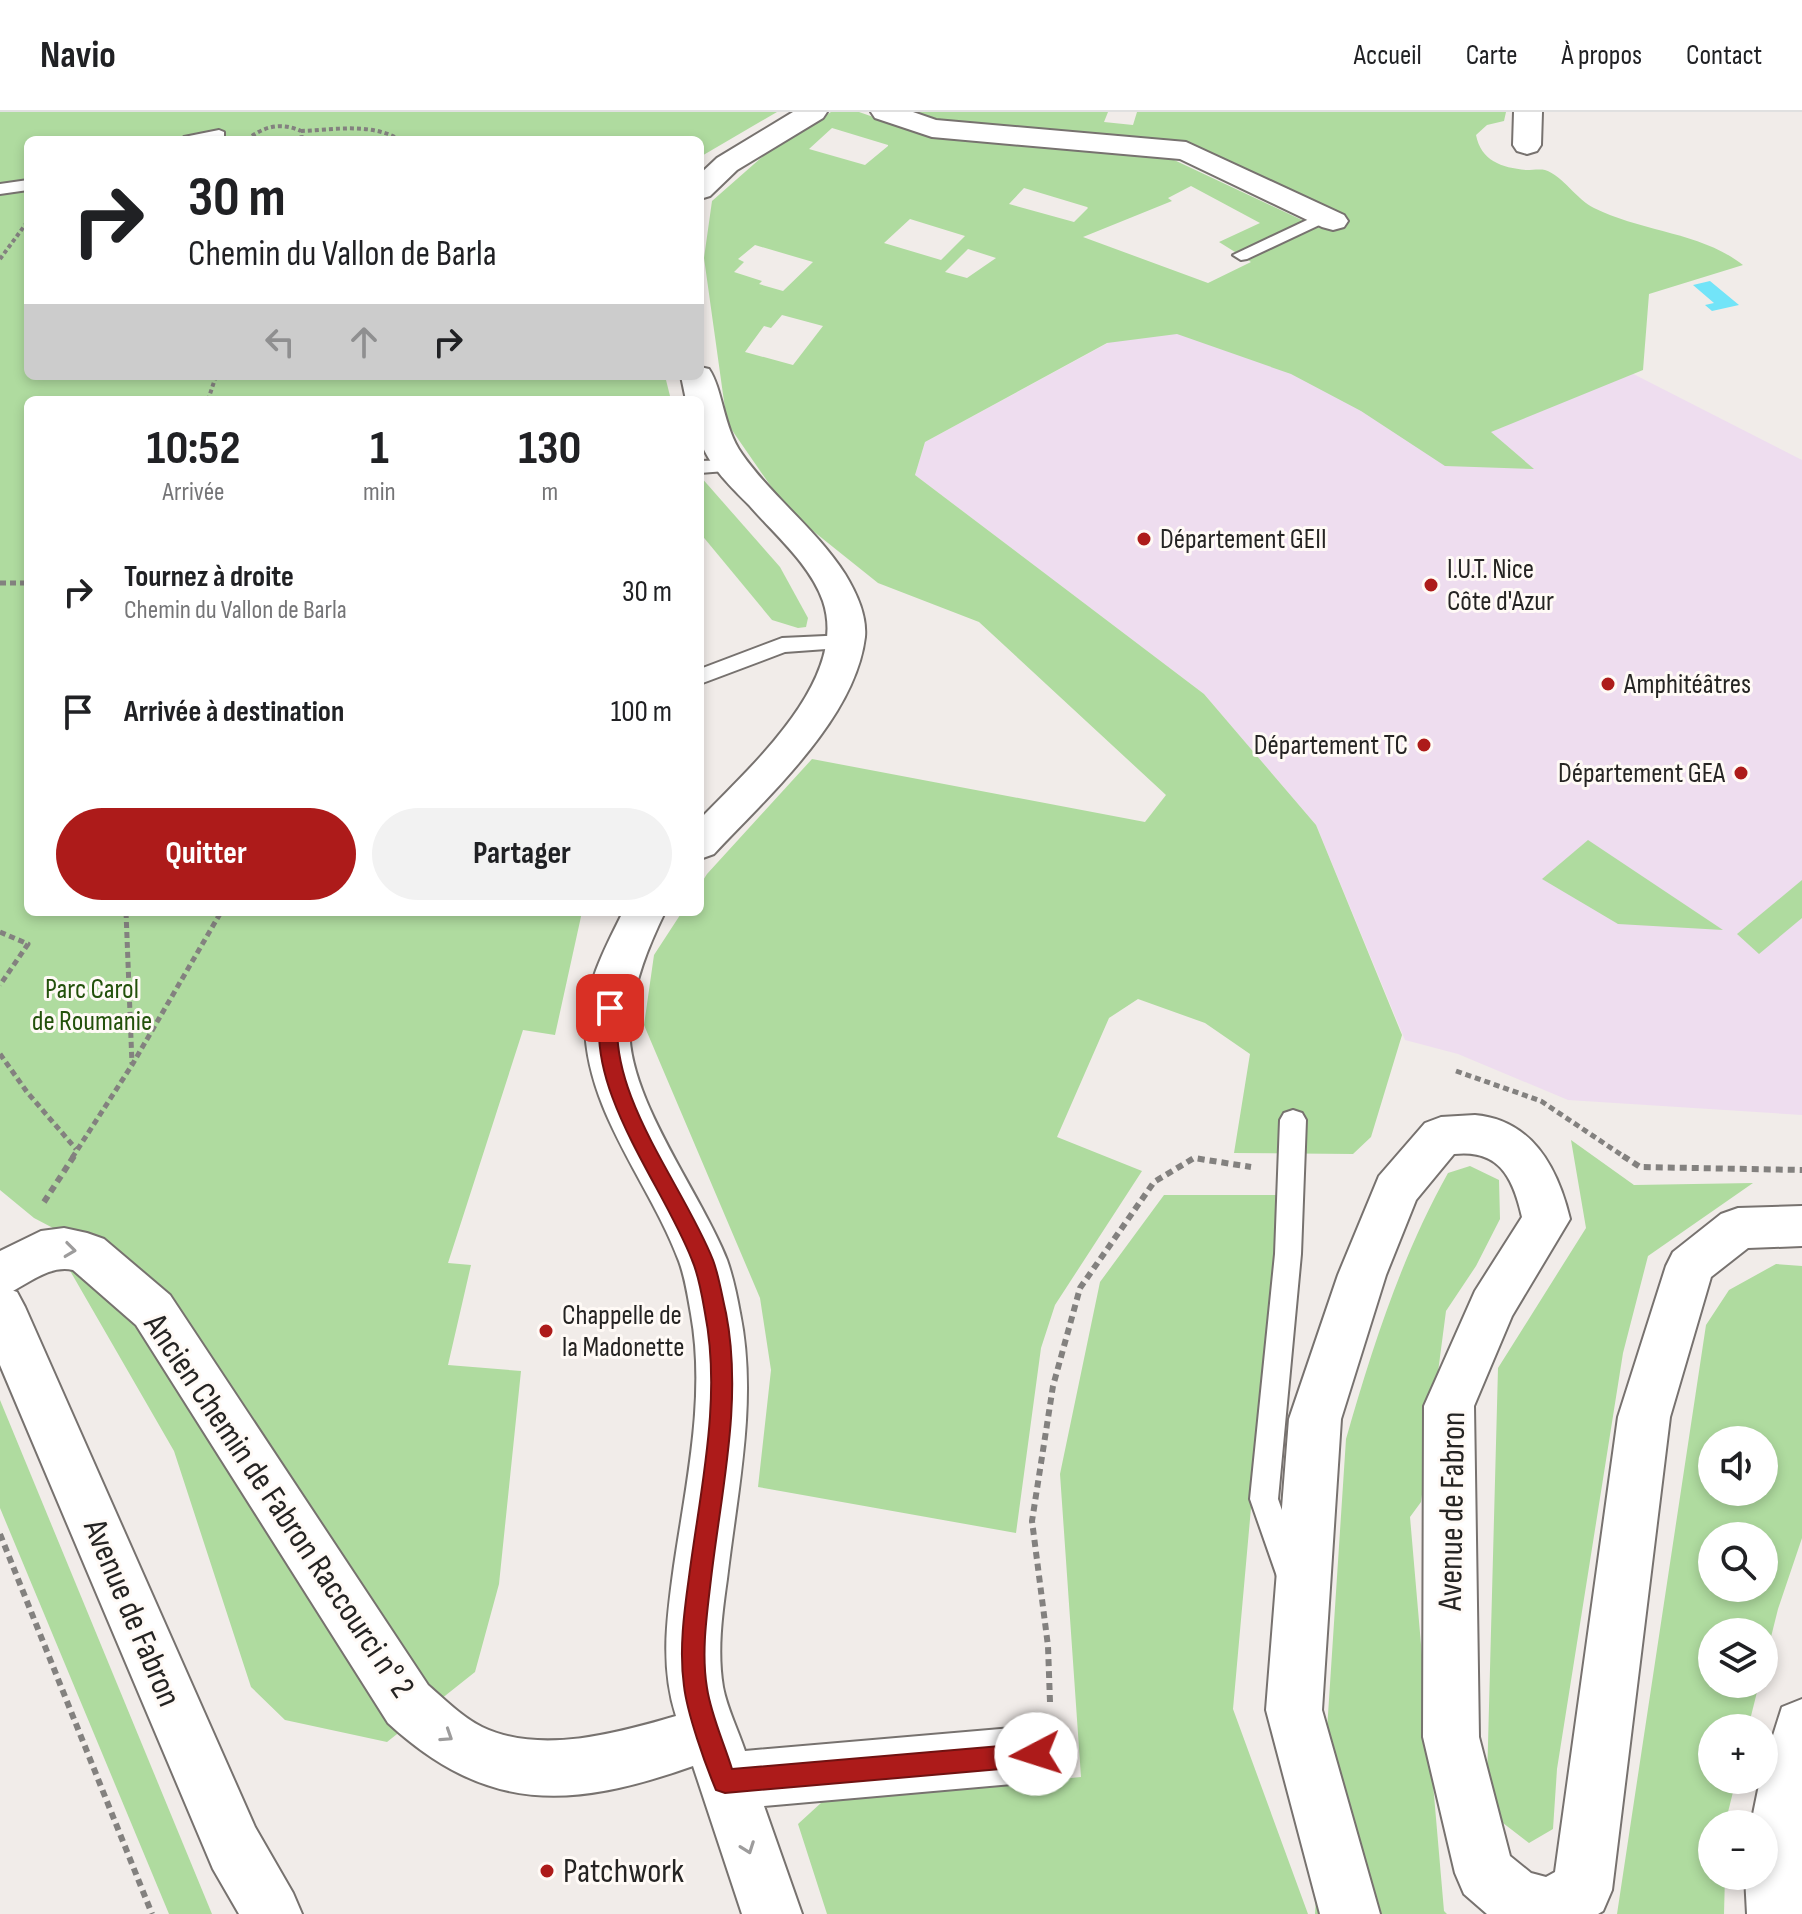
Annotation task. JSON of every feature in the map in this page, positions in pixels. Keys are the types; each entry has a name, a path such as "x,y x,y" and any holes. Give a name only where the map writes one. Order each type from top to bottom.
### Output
{"street":[{"path":"704,186 737,157 813,112"},
{"path":"885,112 932,128 1186,151 1328,219"},
{"path":"1527,145 1528,112"},
{"path":"704,404 716,466 816,558 843,605 847,642 844,659 831,691 812,720 704,840"},
{"path":"642,916 623,954 607,1024 612,1060 626,1106 703,1261 716,1315 722,1365 721,1411 693,1630 695,1688 772,1914"},
{"name":"Avenue de Fabron","path":"1350,1914 1294,1710 1315,1419 1362,1275 1396,1190 1441,1136 1484,1134 1521,1155 1538,1184 1546,1219 1492,1306 1449,1406 1451,1737 1485,1873 1515,1899 1550,1908 1582,1890 1644,1417 1690,1266 1738,1228 1802,1226"},
{"name":"Ancien Chemin de Fabron Raccourci n° 2","path":"20,1264 64,1248 87,1253 153,1310 408,1704 438,1731 473,1752 523,1767 578,1767 671,1746 716,1757 1036,1754"},
{"name":"Avenue de Fabron","path":"0,1307 234,1848 272,1914"},
{"path":"1777,1914 1774,1888 1785,1791 1802,1727"}],"lane":[{"path":"213,136 219,135"},
{"path":"0,189 24,186"},
{"path":"1241,255 1328,219"},
{"path":"704,675 782,645 847,642"},
{"path":"1293,1120 1288,1254 1264,1499 1301,1608"}],"path":[{"path":"253,136 257,131 273,126 290,126 301,131 373,130 396,136"},
{"path":"301,131 302,136"},
{"path":"0,259 24,226"},
{"path":"0,583 24,583"},
{"path":"126,916 132,1065"},
{"path":"20,1264 34,1218 132,1065 219,916"},
{"path":"0,932 28,944 0,985"},
{"path":"0,1054 27,1092 76,1149"},
{"path":"1456,1071 1541,1101 1640,1167 1802,1170"},
{"path":"1036,1754 1051,1732 1048,1646 1032,1521 1053,1386 1080,1288 1154,1182 1194,1158 1293,1173"},
{"path":"0,1534 152,1914"}],"shaded area":[{"name":"I.U.T. Nice Côte d'Azur","path":"1333,221 1802,460 1802,1115 1568,1100 1458,1054 1405,1040 1316,825 1204,694 915,475 925,442"}],"green space":[{"name":"Parc Carol de Roumanie","path":"0,112 777,112 704,155 704,136 24,136 24,380 666,380 670,396 24,396 24,916 581,916 555,1035 523,1030 448,1263 471,1265 448,1365 521,1371 499,1584 475,1672 387,1742 285,1720 251,1687 174,1451 65,1262 72,1238 34,1218 0,1190"},
{"path":"831,112 859,112 925,135 1172,159 1319,228 1328,210 1183,146 940,123 909,112 1108,112 1104,122 1133,125 1137,112 1506,112 1504,121 1487,125 1476,135 1483,151 1494,162 1518,169 1545,170 1558,177 1594,208 1709,246 1743,265 1649,294 1643,370 1491,432 1534,469 1445,466 1361,411 1291,374 1177,334 1107,343 925,442 915,475 1204,694 1316,825 1402,1035 1371,1137 1353,1154 1234,1153 1250,1054 1205,1023 1138,999 1109,1018 1057,1137 1142,1171 1055,1305 1041,1348 1016,1533 758,1487 771,1370 760,1298 644,1025 654,955 679,916 704,916 704,879 707,874 812,759 1145,822 1166,795 979,622 878,583 788,511 727,423 704,258 712,201 771,149","holes":["832,128 888,145 888,146 865,165 809,149","1191,186 1260,223 1219,242 1251,262 1208,283 1083,237 1172,201 1168,198","1024,188 1088,208 1074,222 1009,204","910,219 965,236 941,260 884,243","755,245 813,262 783,291 734,272 744,262 738,259","968,249 996,258 967,278 945,272","782,315 823,326 793,365 745,352 764,326 771,328"]},
{"path":"704,481 780,567 808,618 806,627 798,628 772,620 704,538"},
{"path":"1588,840 1723,930 1618,924 1542,879"},
{"path":"1802,880 1802,918 1759,954 1737,934"},
{"path":"1571,1140 1634,1185 1753,1183 1648,1256 1623,1353 1557,1769 1553,1829 1529,1843 1503,1823 1487,1782 1498,1368 1586,1228"},
{"path":"1470,1166 1499,1180 1500,1219 1476,1266 1446,1311 1421,1502 1410,1517 1444,1911 1447,1914 1315,1914 1346,1439 1378,1336 1416,1236 1448,1173"},
{"path":"1164,1195 1279,1195 1233,1709 1308,1914 827,1914 798,1824 822,1802 1081,1777 1060,1474 1100,1282"},
{"path":"1776,1264 1802,1266 1802,1538 1776,1618 1698,1618 1698,1698 1756,1698 1752,1714 1698,1714 1698,1794 1732,1794 1728,1810 1698,1810 1698,1890 1725,1890 1724,1914 1617,1914 1706,1325 1729,1290"},
{"path":"0,1400 212,1914 169,1914 0,1508"}],"water":[{"path":"1710,281 1739,305 1712,311 1705,305 1714,303 1693,285"}],"place":[{"name":"Département GEII","path":"1144,539"},
{"name":"I.U.T. Nice Côte d'Azur","path":"1431,585"},
{"name":"Amphitéâtres","path":"1608,684"},
{"name":"Département TC","path":"1424,745"},
{"name":"Département GEA","path":"1741,773"},
{"name":"Chappelle de la Madonette","path":"546,1331"},
{"name":"Patchwork","path":"547,1871"}],"route":[{"path":"610,1008 607,1024 612,1060 626,1106 703,1261 716,1315 722,1365 721,1411 693,1630 695,1688 725,1781 1036,1754"}]}
